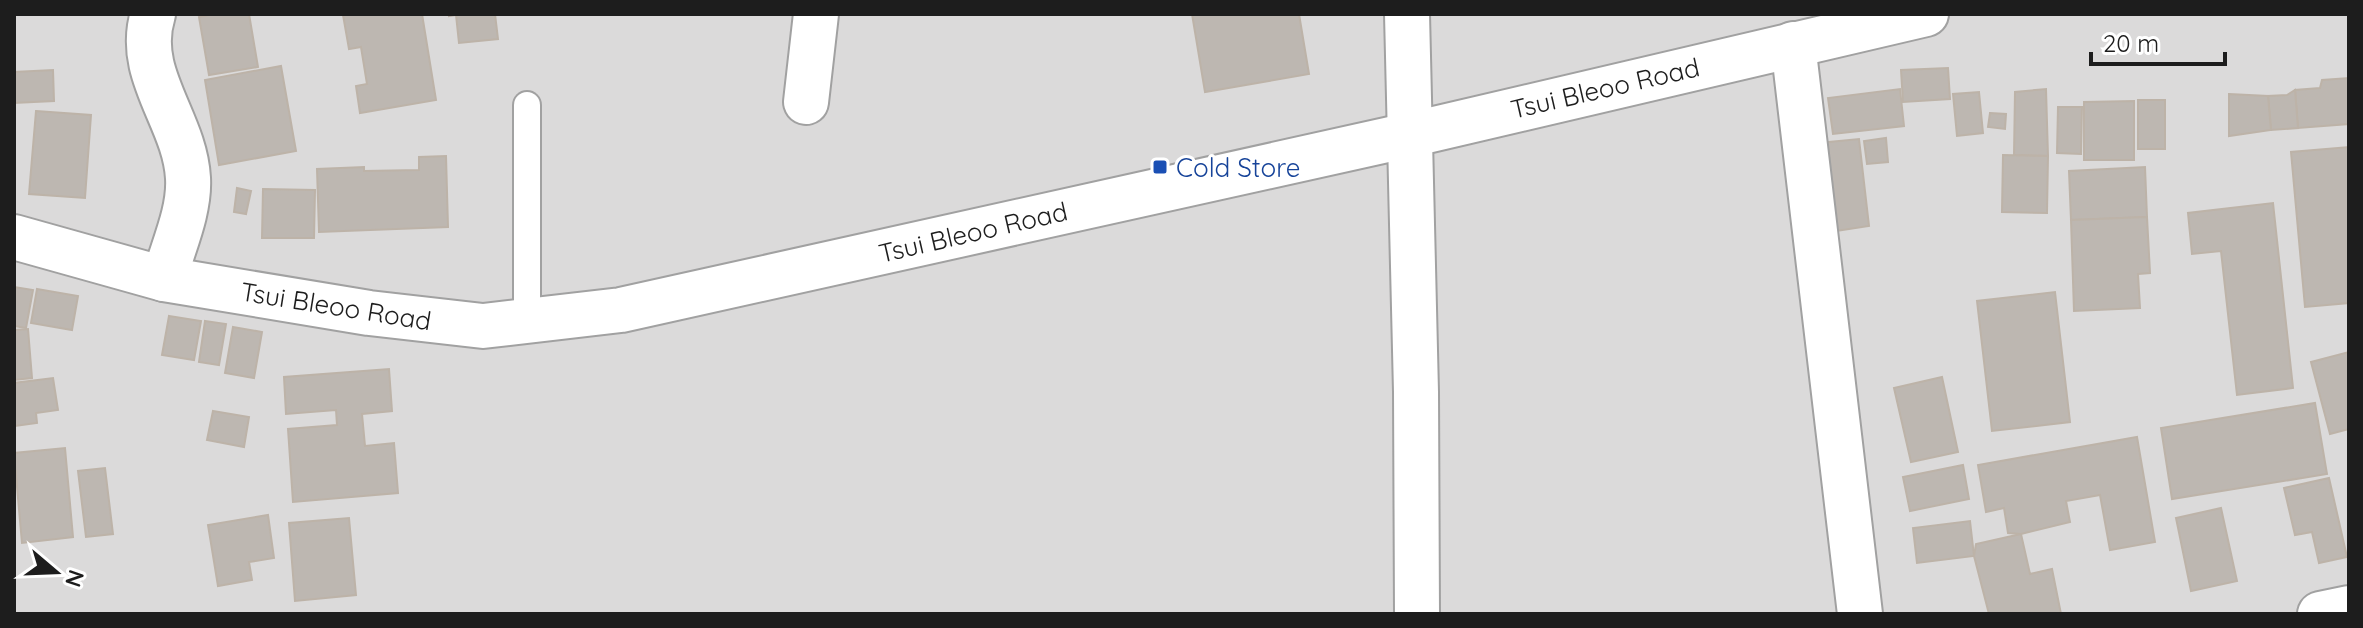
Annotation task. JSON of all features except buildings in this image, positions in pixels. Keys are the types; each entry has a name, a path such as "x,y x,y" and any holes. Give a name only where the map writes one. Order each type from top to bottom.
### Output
{"street":[{"path":"153,14 147,33 149,61 185,155 188,179 186,204 164,279"},
{"path":"806,102 816,14"},
{"path":"1407,14 1416,392 1417,614"},
{"name":"Tsui Bleoo Road","path":"14,237 164,279 369,313 483,326 527,321 621,310 1409,135 1926,14"},
{"path":"1793,44 1860,614"},
{"path":"2320,614 2349,608"}],"lane":[{"path":"527,105 527,321"}],"shaded area":[{"path":"14,14 2349,14 2349,614 14,614"}],"place":[{"name":"Cold Store","path":"1160,167"}]}
